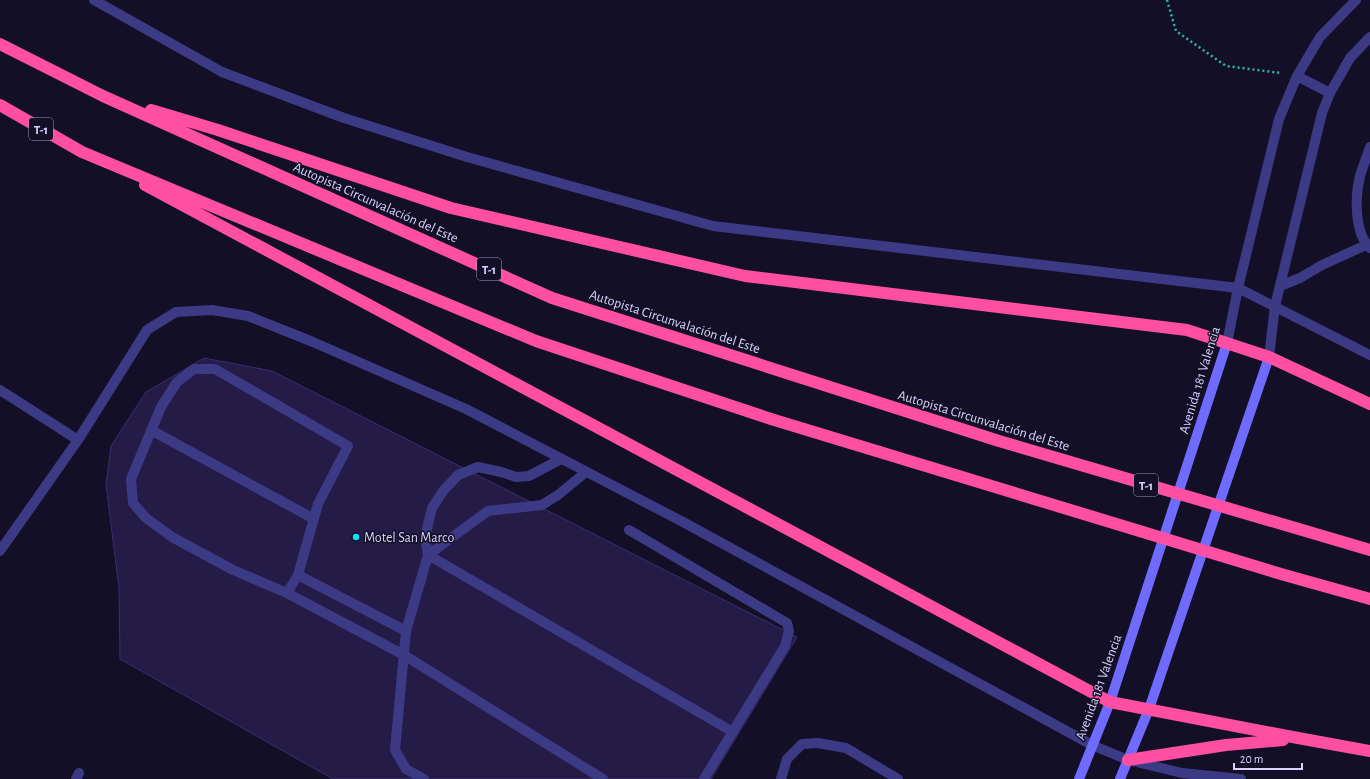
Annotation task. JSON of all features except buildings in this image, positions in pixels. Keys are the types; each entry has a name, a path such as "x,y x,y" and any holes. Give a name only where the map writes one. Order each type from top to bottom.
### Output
{"highway":[{"name":"Autopista Circunvalación del Este","path":"0,44 104,96 552,298 999,441 1294,529 1370,550"},
{"path":"104,96 218,130 451,208 745,276 1187,330 1269,356 1370,404"},
{"name":"T-1","path":"0,105 82,152 536,340 771,419 1281,574 1370,599"},
{"path":"82,152 1110,702 1370,751"},
{"path":"1128,760 1226,745 1298,738"}],"street":[{"path":"94,0 222,72 344,118 467,157 713,226 1238,288 1370,355"},
{"name":"Avenida 181 Valencia","path":"1079,779 1110,702 1227,343 1238,288 1279,119 1297,76 1320,37 1356,0"},
{"path":"1120,779 1149,710 1269,356 1275,306 1322,113 1330,93 1350,58 1370,37"},
{"path":"1297,76 1330,93"},
{"path":"1280,286 1300,278 1322,265 1368,246 1361,234 1356,215 1359,178 1370,146"},
{"path":"0,551 78,440 147,330 176,312 212,310 248,316 313,342 466,409 682,522 1092,745 1128,760 1180,776 1241,779"},
{"path":"287,593 298,575 318,504 348,446 215,370 194,369 177,382 161,407 131,479 133,503 146,518 172,537 232,570 287,593 404,655 603,779"},
{"path":"0,390 78,440"},
{"path":"151,430 314,518"},
{"path":"424,779 406,769 395,750 406,631 428,554 425,537 432,508 443,491 458,475 478,467 516,477 529,476 561,459"},
{"path":"428,554 488,511 542,505 558,495 586,472"},
{"path":"629,530 787,623 789,631 785,646 704,779"},
{"path":"428,554 733,732"},
{"path":"298,575 406,631"},
{"path":"782,779 787,759 802,744 818,743 846,748 898,779"}],"path":[{"path":"1167,0 1176,31 1226,66 1297,76"}],"place":[{"name":"Motel San Marco","path":"356,537"}]}
